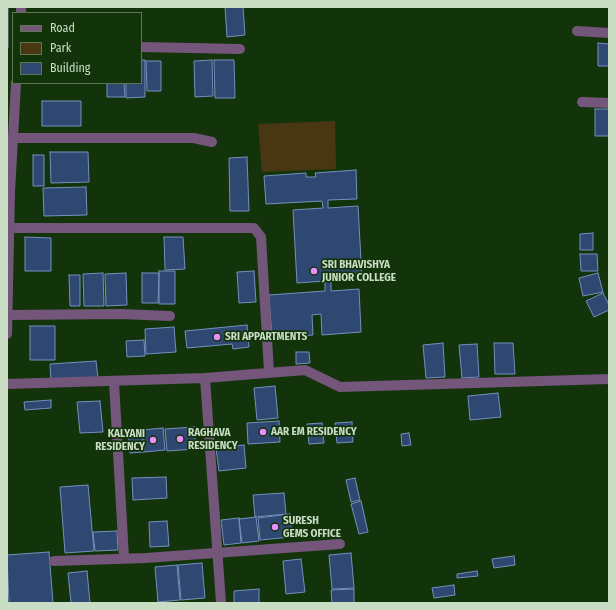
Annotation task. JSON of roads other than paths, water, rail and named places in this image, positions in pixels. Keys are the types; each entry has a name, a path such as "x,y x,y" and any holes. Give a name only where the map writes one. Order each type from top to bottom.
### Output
{"street":[{"path":"577,31 609,33"},
{"path":"142,47 240,49"},
{"path":"7,334 10,192 16,84"},
{"path":"582,102 609,103"},
{"path":"13,138 194,138 212,142"},
{"path":"10,228 254,228 261,237 269,372"},
{"path":"8,315 121,314 170,316"},
{"path":"7,384 114,382 205,378 305,370 340,387 609,380"},
{"path":"205,378 221,603"},
{"path":"114,382 124,558"},
{"path":"54,561 146,558 340,544"}],"place":[{"name":"SRI BHAVISHYA JUNIOR COLLEGE","path":"314,271"},
{"name":"SRI APPARTMENTS","path":"217,337"},
{"name":"AAR EM RESIDENCY","path":"263,432"},
{"name":"RAGHAVA RESIDENCY","path":"180,439"},
{"name":"KALYANI RESIDENCY","path":"153,440"},
{"name":"SURESH GEMS OFFICE","path":"275,527"}]}
